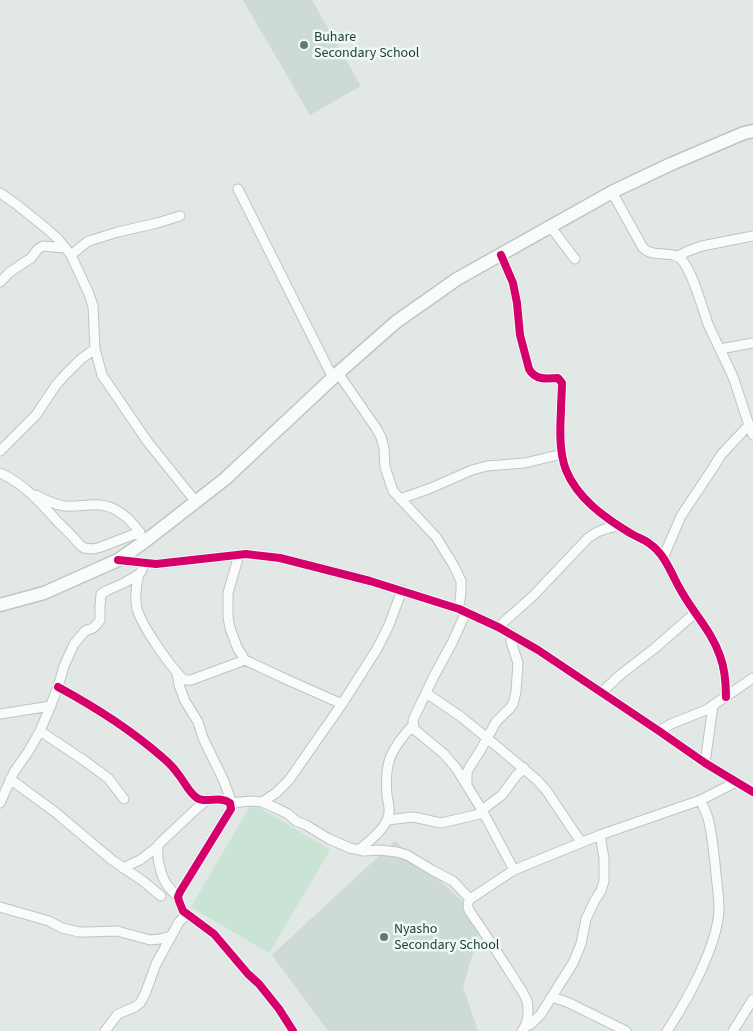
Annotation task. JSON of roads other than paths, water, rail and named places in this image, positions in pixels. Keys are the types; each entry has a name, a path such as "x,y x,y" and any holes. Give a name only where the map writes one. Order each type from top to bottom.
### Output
{"main road":[{"path":"0,605 44,593 118,560 142,538 196,502 225,479 396,322 457,279 612,192 671,164 753,131"}],"street":[{"path":"238,189 336,376 381,437 387,476 393,491 436,537 461,581 463,610 452,643 413,720 413,725 414,729 444,754 456,768 483,812 514,870"},
{"path":"0,192 46,229 68,251 93,306 95,349 102,375 147,441 196,502"},
{"path":"612,192 643,248 648,252 678,256 691,276 709,326 750,421 753,435"},
{"path":"0,282 43,246 68,251 92,240 180,216"},
{"path":"550,226 575,259"},
{"path":"678,256 702,246 753,236"},
{"path":"501,255 513,283 518,303 520,335 529,368 537,377 558,378 562,383 560,412 562,454 566,471 591,505 619,526 651,544 670,567 683,595 713,638 725,674 726,697"},
{"path":"720,349 753,343"},
{"path":"0,451 36,415 65,374 95,349"},
{"path":"663,558 681,516 722,455 750,421"},
{"path":"400,500 472,470 487,466 525,464 562,454"},
{"path":"0,473 10,477 45,500 64,506 103,505 127,517 134,524 142,538 90,549 84,548 22,486"},
{"path":"498,626 533,596 588,538 605,528 619,526"},
{"path":"118,560 156,564 246,554 280,558 343,573 463,610 498,626 538,650 705,763 753,792"},
{"path":"239,555 228,593 228,616 237,647 245,660 342,704"},
{"path":"0,803 10,779 40,731 74,644 85,631 93,628 100,620 101,594 141,572 144,564"},
{"path":"138,574 136,596 139,614 151,636 185,680 191,680 245,660"},
{"path":"262,802 276,793 289,780 342,704 377,649 389,625 402,590"},
{"path":"601,693 695,613"},
{"path":"467,786 467,772 471,764 496,722 513,704 516,692 518,663 511,642 511,634"},
{"path":"177,672 179,685 185,701 198,722 205,742 223,779 232,809 178,897"},
{"path":"659,731 713,705 753,678"},
{"path":"58,688 88,703 108,716 163,758 178,773 196,797 208,800 222,799 231,803 262,802 288,814 296,821 329,839 350,848 397,852 407,855 453,881 470,900"},
{"path":"426,693 460,716 504,754 524,768 546,790 582,842"},
{"path":"705,763 713,705"},
{"path":"0,714 51,706"},
{"path":"359,850 377,833 387,820 390,808 386,781 387,767 390,757 413,725"},
{"path":"40,731 108,778 124,798"},
{"path":"387,820 418,817 440,823 483,812 502,795 524,768"},
{"path":"10,779 50,808 96,847 161,896"},
{"path":"524,1029 528,1008 526,999 470,912 467,906 470,900 514,870 600,835 701,800 736,782"},
{"path":"123,868 140,860 157,847 182,821 208,800"},
{"path":"667,1031 704,963 718,921 719,909 713,846 708,818 701,800"},
{"path":"524,1029 541,1014 573,963 581,944 586,919 601,891 604,881 604,858 600,835"},
{"path":"157,847 158,858 166,883 178,897 183,911 214,934 244,970 260,984 293,1031"},
{"path":"0,907 72,930 88,932 117,931 150,940 171,936"},
{"path":"105,1031 118,1014 140,1004 156,964 181,919 187,914"},
{"path":"552,997 568,1002 626,1031"},
{"path":"734,1031 753,999"}],"place":[{"name":"Buhare Secondary School","path":"304,45"},
{"name":"Nyasho Secondary School","path":"384,937"}]}
